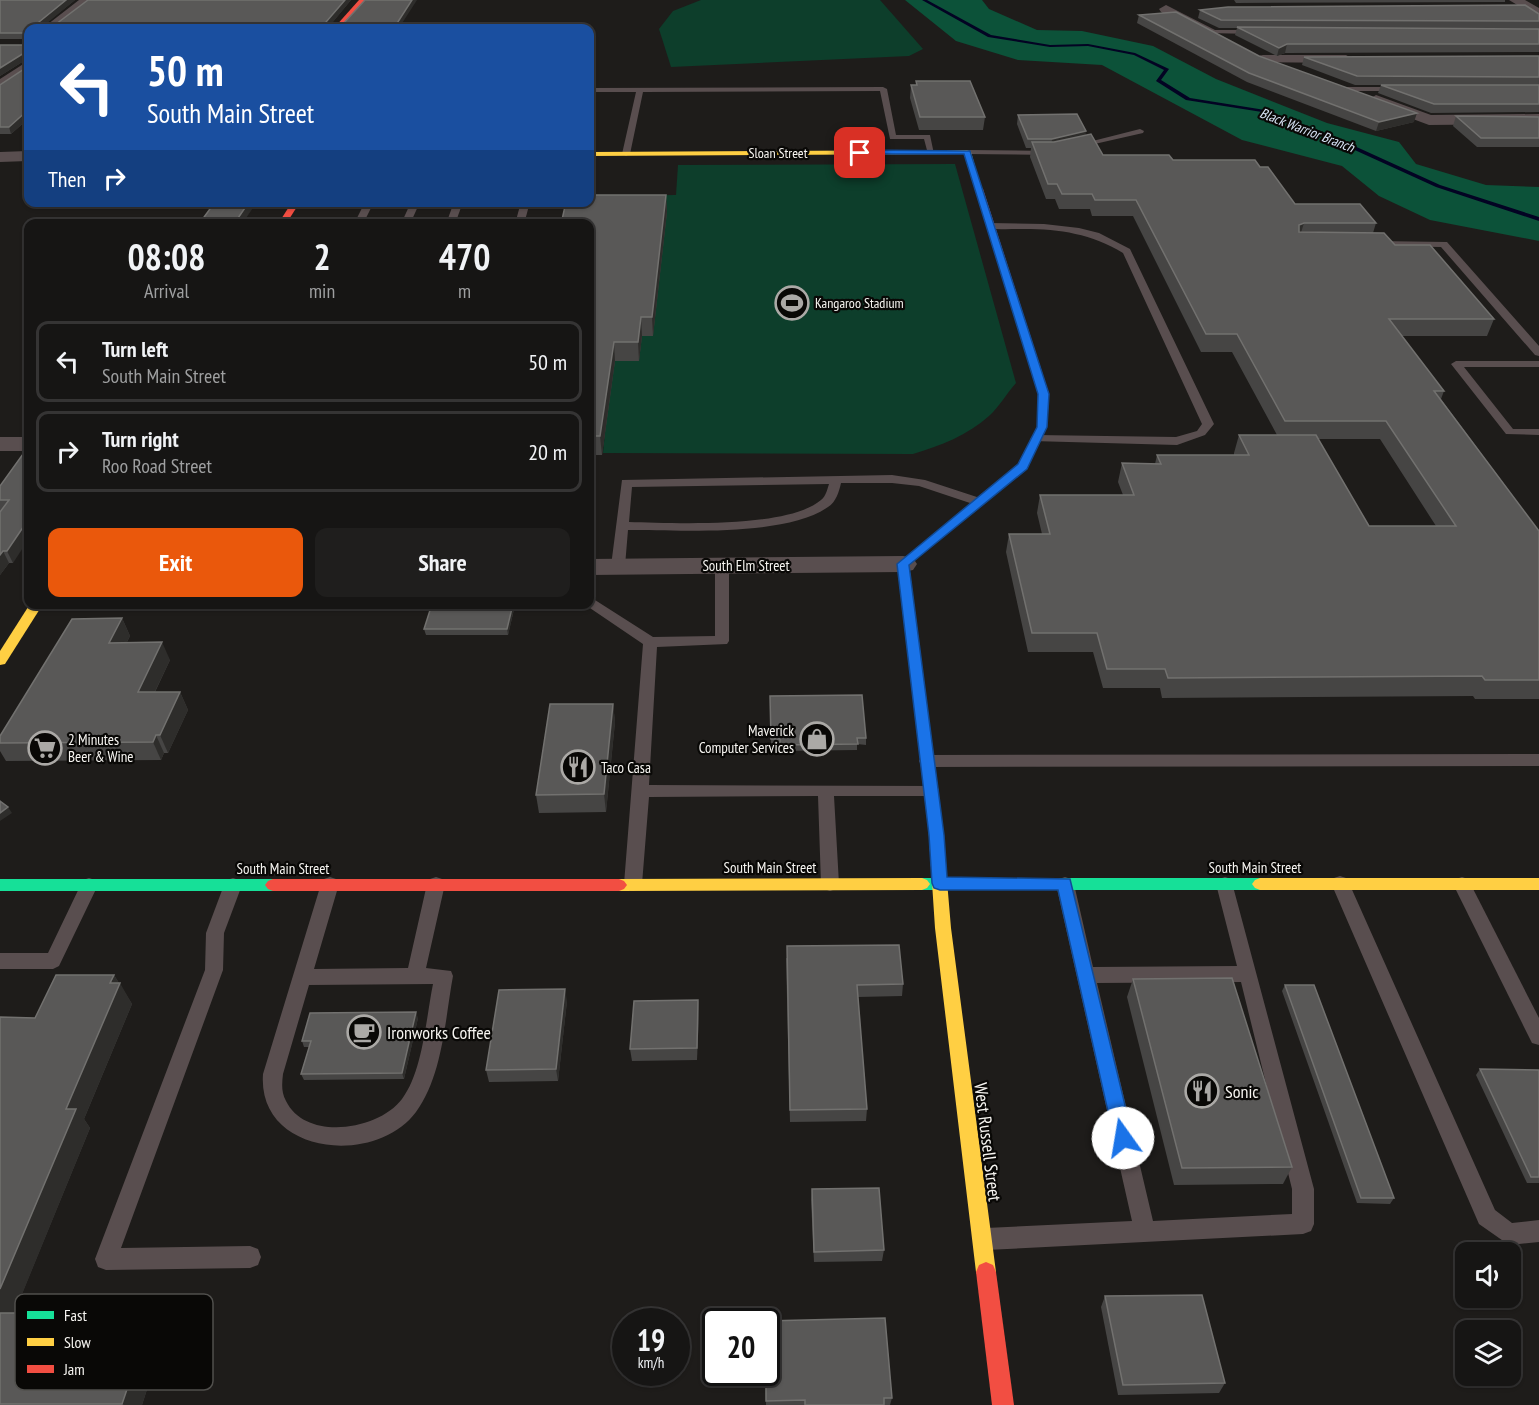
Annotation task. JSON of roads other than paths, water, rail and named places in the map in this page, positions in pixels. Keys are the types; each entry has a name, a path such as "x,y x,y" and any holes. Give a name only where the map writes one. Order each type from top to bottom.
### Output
{"street":[{"path":"55,24 87,0"},
{"path":"341,24 362,0"},
{"path":"1510,4 1534,11"},
{"path":"1190,8 1167,9 1252,54 1303,74"},
{"path":"1252,54 1366,59"},
{"path":"0,86 24,67"},
{"path":"1338,87 1429,120 1539,119"},
{"path":"903,564 1023,466 1042,427 1044,394 967,152"},
{"name":"Sloan Street","path":"594,154 967,152"},
{"path":"0,157 24,156"},
{"path":"0,444 24,444"},
{"name":"South Elm Street","path":"594,567 903,564"},
{"name":"West Russell Street","path":"903,564 937,835 943,928 1003,1405"},
{"path":"0,661 34,609"},
{"name":"South Main Street","path":"0,885 1539,884"}],"lane":[{"path":"1209,32 1268,32"},
{"path":"1338,87 1412,89"},
{"path":"594,90 883,89 893,137 927,137 931,152"},
{"path":"626,154 640,90"},
{"path":"967,152 1051,153 1140,131"},
{"path":"990,226 1058,227 1080,230 1115,242 1127,251 1208,424 1201,433 1177,441 1036,439"},
{"path":"1366,244 1444,244 1539,352"},
{"path":"1539,364 1456,364 1510,432 1539,432"},
{"path":"618,566 626,483 892,479 921,483 979,502"},
{"path":"622,526 720,525 793,516 814,510 825,503 833,495 836,480"},
{"path":"594,606 650,642 722,641 722,565"},
{"path":"633,884 642,791 650,642"},
{"path":"927,761 1539,760"},
{"path":"826,790 830,884"},
{"path":"642,791 931,790"},
{"path":"1340,883 1486,1216 1509,1234 1539,1231"},
{"path":"303,977 444,976 420,1085 409,1106 390,1123 366,1132 340,1137 316,1133 293,1123 277,1109 270,1090 330,884"},
{"path":"416,976 436,884"},
{"path":"1065,884 1145,1232"},
{"path":"982,1239 1303,1224 1303,1189 1225,884"},
{"path":"0,961 53,961 89,885"},
{"path":"233,885 215,933 214,970 106,1258 250,1257"},
{"path":"1462,885 1539,1037"},
{"path":"1086,975 1248,974"}],"waterway":[{"name":"Black Warrior Branch","path":"924,0 990,36 1050,46 1088,45 1135,54 1167,70 1158,80 1188,99 1263,111 1326,135 1438,186 1539,219"}],"place":[{"name":"Kangaroo Stadium","path":"792,303"},
{"name":"Maverick Computer Services","path":"817,739"},
{"name":"2 Minutes Beer & Wine","path":"45,748"},
{"name":"Taco Casa","path":"578,767"},
{"name":"Ironworks Coffee","path":"364,1032"},
{"name":"Sonic","path":"1202,1091"}]}
